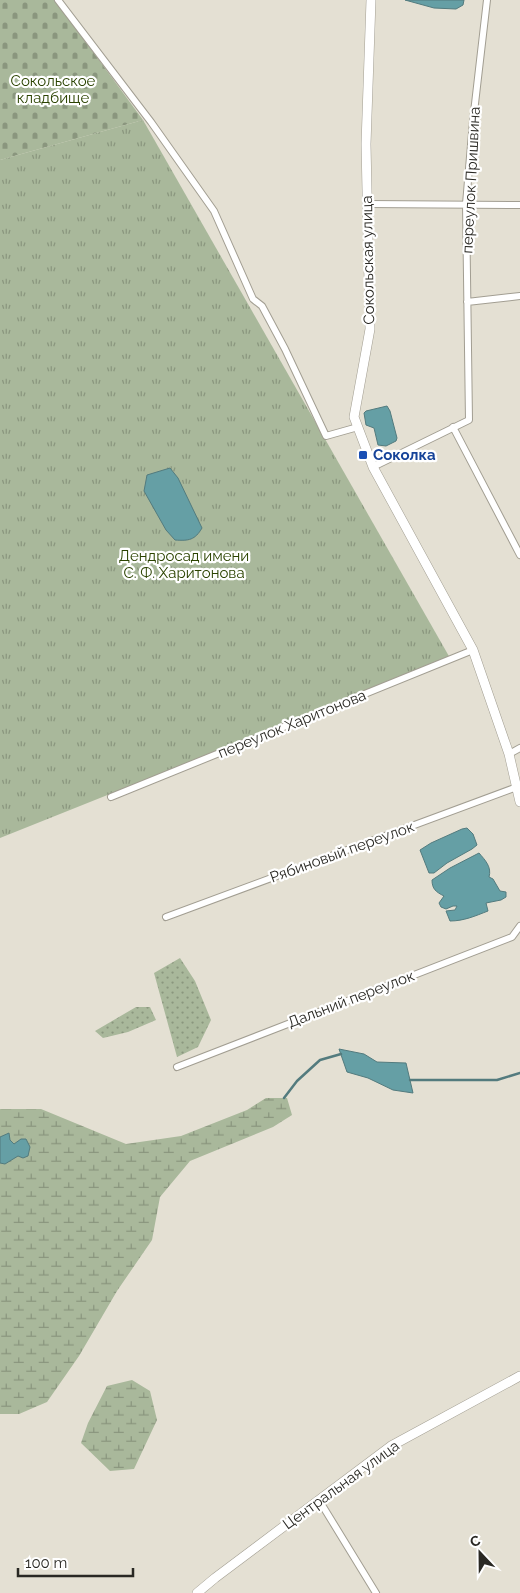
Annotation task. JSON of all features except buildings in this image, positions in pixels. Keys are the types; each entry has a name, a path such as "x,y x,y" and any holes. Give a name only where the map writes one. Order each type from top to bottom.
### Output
{"street":[{"path":"58,0 151,122 214,211 253,298 262,306 276,332 326,436 358,428"},
{"name":"Сокольская улица","path":"372,0 366,144 370,329 354,417 373,467 473,650 510,754 520,802"},
{"name":"переулок Пришвина","path":"453,427 469,420 466,204 473,121 488,0"},
{"path":"368,204 520,205"},
{"path":"467,302 520,296"},
{"path":"373,467 453,427 520,555"},
{"name":"переулок Харитонова","path":"111,797 473,650"},
{"path":"510,754 520,748"},
{"name":"Рябиновый переулок","path":"166,917 517,788"},
{"name":"Дальний переулок","path":"177,1067 512,937 520,926"},
{"name":"Центральная улица","path":"197,1593 391,1446 520,1376"},
{"path":"319,1500 376,1593"}],"green space":[{"name":"Сокольское кладбище","path":"0,0 55,0 143,120 0,160"},
{"name":"Дендросад имени С. Ф. Харитонова","path":"143,120 450,658 0,838 0,160"},
{"path":"180,958 195,981 211,1020 198,1047 177,1057 154,973"},
{"path":"136,1007 150,1007 156,1020 128,1032 103,1038 95,1031"},
{"path":"266,1098 287,1098 292,1115 273,1127 190,1161 160,1197 152,1240 117,1291 79,1356 47,1402 19,1414 0,1414 0,1109 41,1109 126,1144 181,1136 247,1110"},
{"path":"132,1380 150,1391 157,1420 134,1469 110,1471 81,1443 88,1423 107,1386"}],"water":[{"path":"405,0 464,0 463,5 456,9 434,8"},
{"path":"387,406 397,438 396,441 386,446 378,445 374,428 366,425 364,413"},
{"path":"170,468 178,478 202,528 197,535 188,540 175,540 166,530 144,491 147,475"},
{"path":"467,828 473,834 477,845 434,873 429,873 420,850 431,843"},
{"path":"479,853 489,867 489,877 493,879 500,891 506,892 506,897 486,903 488,911 465,919 450,921 446,911 455,910 457,906 446,909 441,907 439,903 444,896 435,890 432,880"},
{"path":"339,1049 364,1054 377,1062 406,1063 413,1093 393,1090 368,1078 347,1072"},
{"path":"9,1133 10,1140 14,1144 21,1139 26,1139 30,1147 28,1156 23,1158 18,1156 5,1164 0,1163 0,1137"}],"waterway":[{"path":"284,1098 297,1081 320,1060 341,1054"},
{"path":"410,1080 497,1080 520,1073"}],"place":[{"name":"Соколка","path":"363,455"}]}
